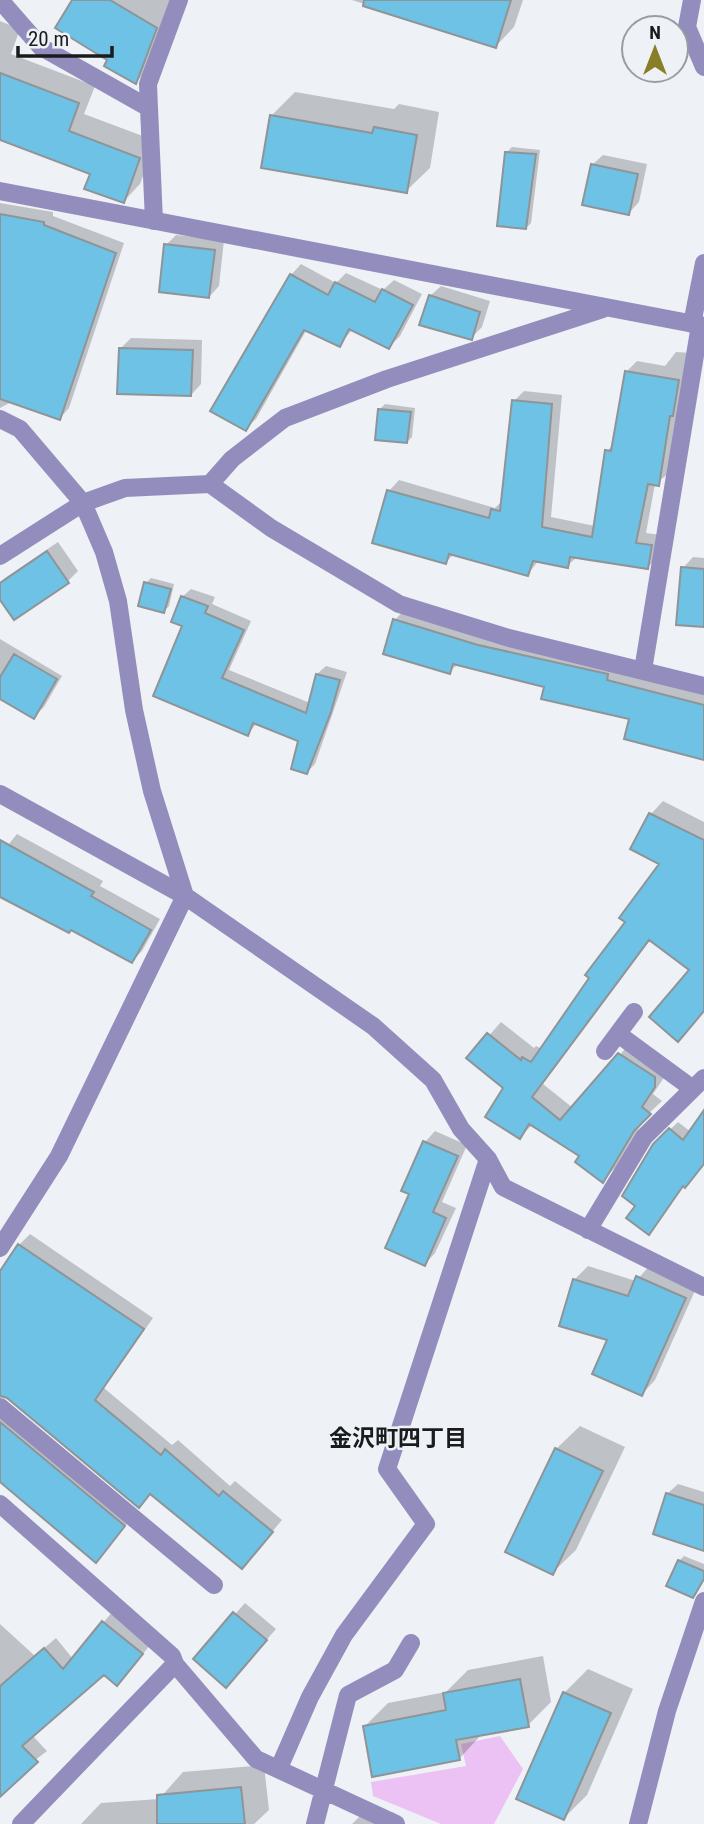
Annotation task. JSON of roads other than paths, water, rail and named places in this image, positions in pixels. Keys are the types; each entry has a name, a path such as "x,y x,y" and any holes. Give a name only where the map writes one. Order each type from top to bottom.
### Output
{"street":[{"path":"0,0 41,47 149,108"},
{"path":"154,220 148,84 178,0"},
{"path":"692,0 687,27 704,67"},
{"path":"0,191 699,325"},
{"path":"643,670 699,325 704,263"},
{"path":"211,484 232,459 285,418 387,379 607,307"},
{"path":"0,419 20,429 83,503 104,552 118,601 134,710 152,791 185,896 59,1156 0,1248"},
{"path":"0,556 83,503 125,488 211,484 271,528 399,604 509,638 704,686"},
{"path":"0,794 185,896 373,1027 433,1080 461,1129 488,1159 503,1187 704,1287"},
{"path":"605,1051 634,1012"},
{"path":"588,1230 644,1137 699,1083 618,1034"},
{"path":"278,1768 310,1697 344,1635 426,1524 387,1469 488,1159"},
{"path":"0,1407 214,1585"},
{"path":"0,1504 172,1657 175,1664 256,1759 396,1824"},
{"path":"638,1824 667,1711 704,1601"},
{"path":"315,1824 348,1695 395,1670 411,1643"},
{"path":"21,1824 175,1664"}],"district":[{"name":"金沢町四丁目","path":"398,1438"}]}
